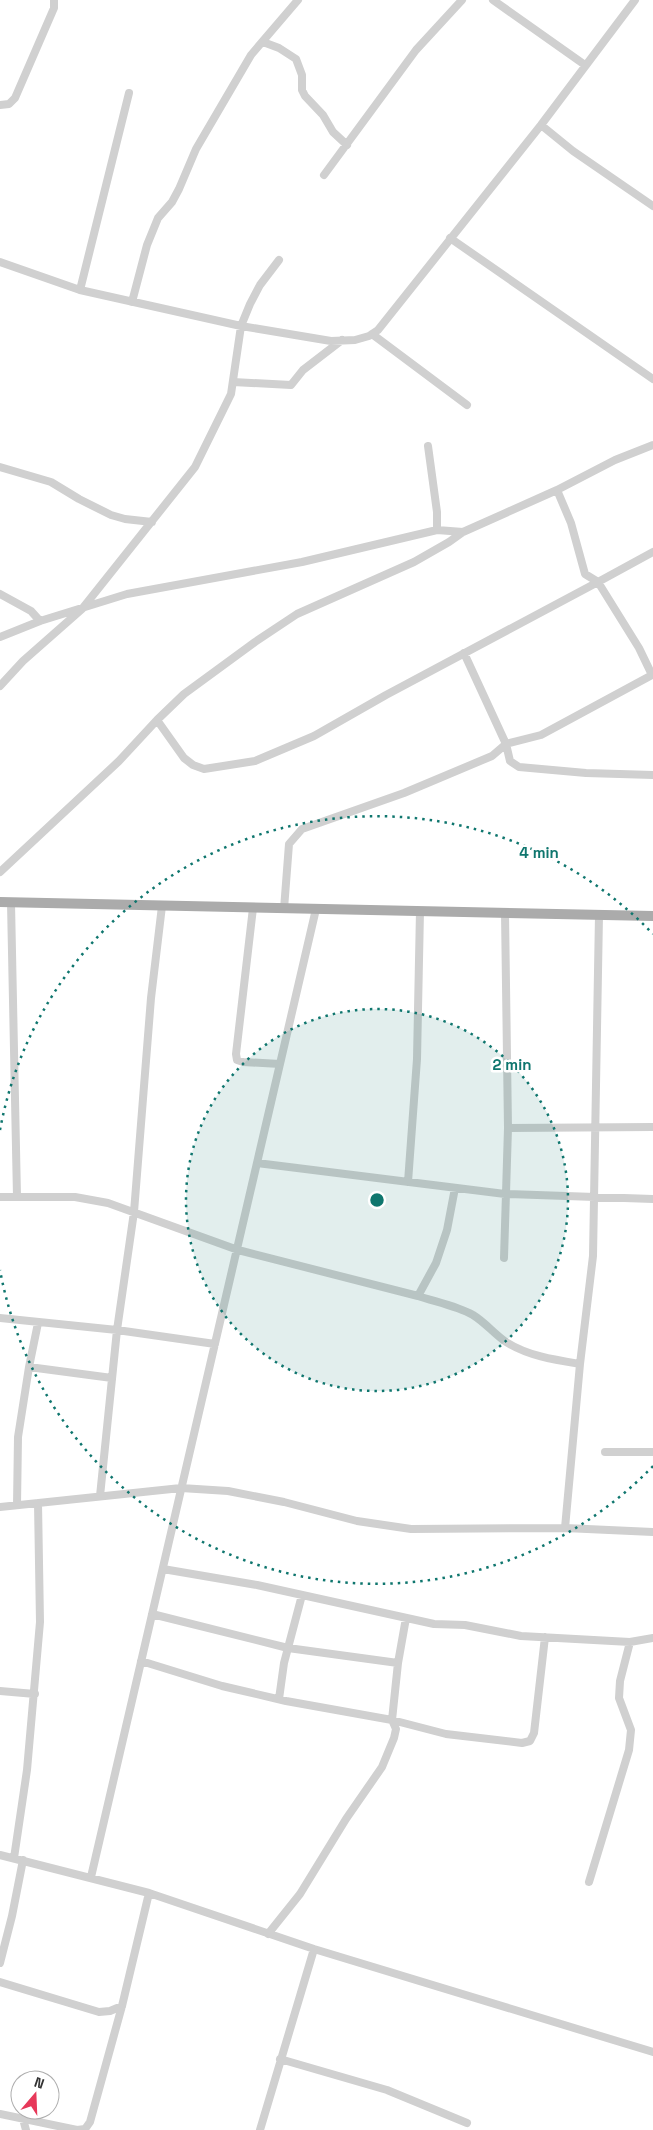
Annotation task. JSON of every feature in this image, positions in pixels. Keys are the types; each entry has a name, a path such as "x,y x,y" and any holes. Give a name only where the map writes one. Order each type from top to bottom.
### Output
{"main road":[{"path":"0,902 653,916"}],"street":[{"path":"0,105 9,104 15,98 54,8 54,0"},
{"path":"132,302 147,245 158,218 172,202 196,149 252,55 295,3 285,0"},
{"path":"324,175 416,50 462,0"},
{"path":"493,0 585,65"},
{"path":"0,262 80,290 242,326 331,341 356,340 372,334 378,330 541,125 635,0"},
{"path":"263,42 279,48 296,59 302,75 302,90 305,96 323,115 333,132 347,145"},
{"path":"80,290 129,93"},
{"path":"541,125 573,152 653,206"},
{"path":"450,238 653,379"},
{"path":"0,686 24,661 82,609 195,467 231,394 242,326 260,285 279,260"},
{"path":"372,334 467,405"},
{"path":"233,382 291,385 303,370 342,340"},
{"path":"428,446 437,530"},
{"path":"0,872 119,761 184,694 254,642 297,614 414,562 463,532 557,490 615,460 653,446"},
{"path":"0,467 51,482 79,500 111,514 125,519 152,522"},
{"path":"284,909 289,844 302,829 404,793 492,756 506,744 541,735 652,675 639,648 598,582 585,574 571,523 557,490"},
{"path":"0,637 40,621 127,594 302,562 437,530 463,532"},
{"path":"157,720 184,758 193,765 204,769 255,761 314,736 653,552"},
{"path":"0,594 31,611 40,621"},
{"path":"464,653 506,744 510,761 519,767 586,773 653,775"},
{"path":"11,902 17,1197"},
{"path":"100,1496 117,1330 134,1212 151,998 162,906"},
{"path":"253,908 236,1060 280,1064"},
{"path":"90,1877 238,1250 316,909"},
{"path":"408,1182 417,1059 420,911"},
{"path":"504,1258 508,1128 505,913"},
{"path":"565,1528 580,1364 593,1256 599,915"},
{"path":"508,1128 653,1127"},
{"path":"257,1163 505,1194 595,1198 653,1198"},
{"path":"418,1296 436,1263 447,1230 456,1188"},
{"path":"0,1197 75,1197 108,1203 238,1250 418,1296 471,1314 484,1322 506,1342 545,1358 580,1364"},
{"path":"0,1318 117,1330 215,1344"},
{"path":"17,1506 18,1438 38,1323"},
{"path":"29,1367 112,1378"},
{"path":"605,1452 653,1452"},
{"path":"0,1507 181,1488 228,1491 284,1502 357,1521 411,1529 565,1528 653,1532"},
{"path":"14,1858 27,1770 40,1622 38,1503"},
{"path":"163,1569 302,1595 434,1624 465,1625 521,1636 630,1642 653,1638"},
{"path":"279,1699 288,1648 302,1595"},
{"path":"152,1614 288,1648 398,1663"},
{"path":"268,1934 300,1894 346,1819 382,1767 396,1728 392,1720 398,1663 406,1618"},
{"path":"141,1661 222,1686 279,1699 392,1720 446,1734 522,1743 530,1741 534,1733 545,1637"},
{"path":"589,1882 629,1750 631,1730 619,1698 620,1681 630,1642"},
{"path":"0,1691 35,1694"},
{"path":"0,1855 149,1893 314,1949 653,2052"},
{"path":"0,1963 23,1860"},
{"path":"28,2120 71,2129 85,2129 90,2122 122,2006 149,1893"},
{"path":"260,2130 314,1949"},
{"path":"0,1982 99,2012 110,2011 122,2006"},
{"path":"280,2059 387,2090 467,2122"}]}
